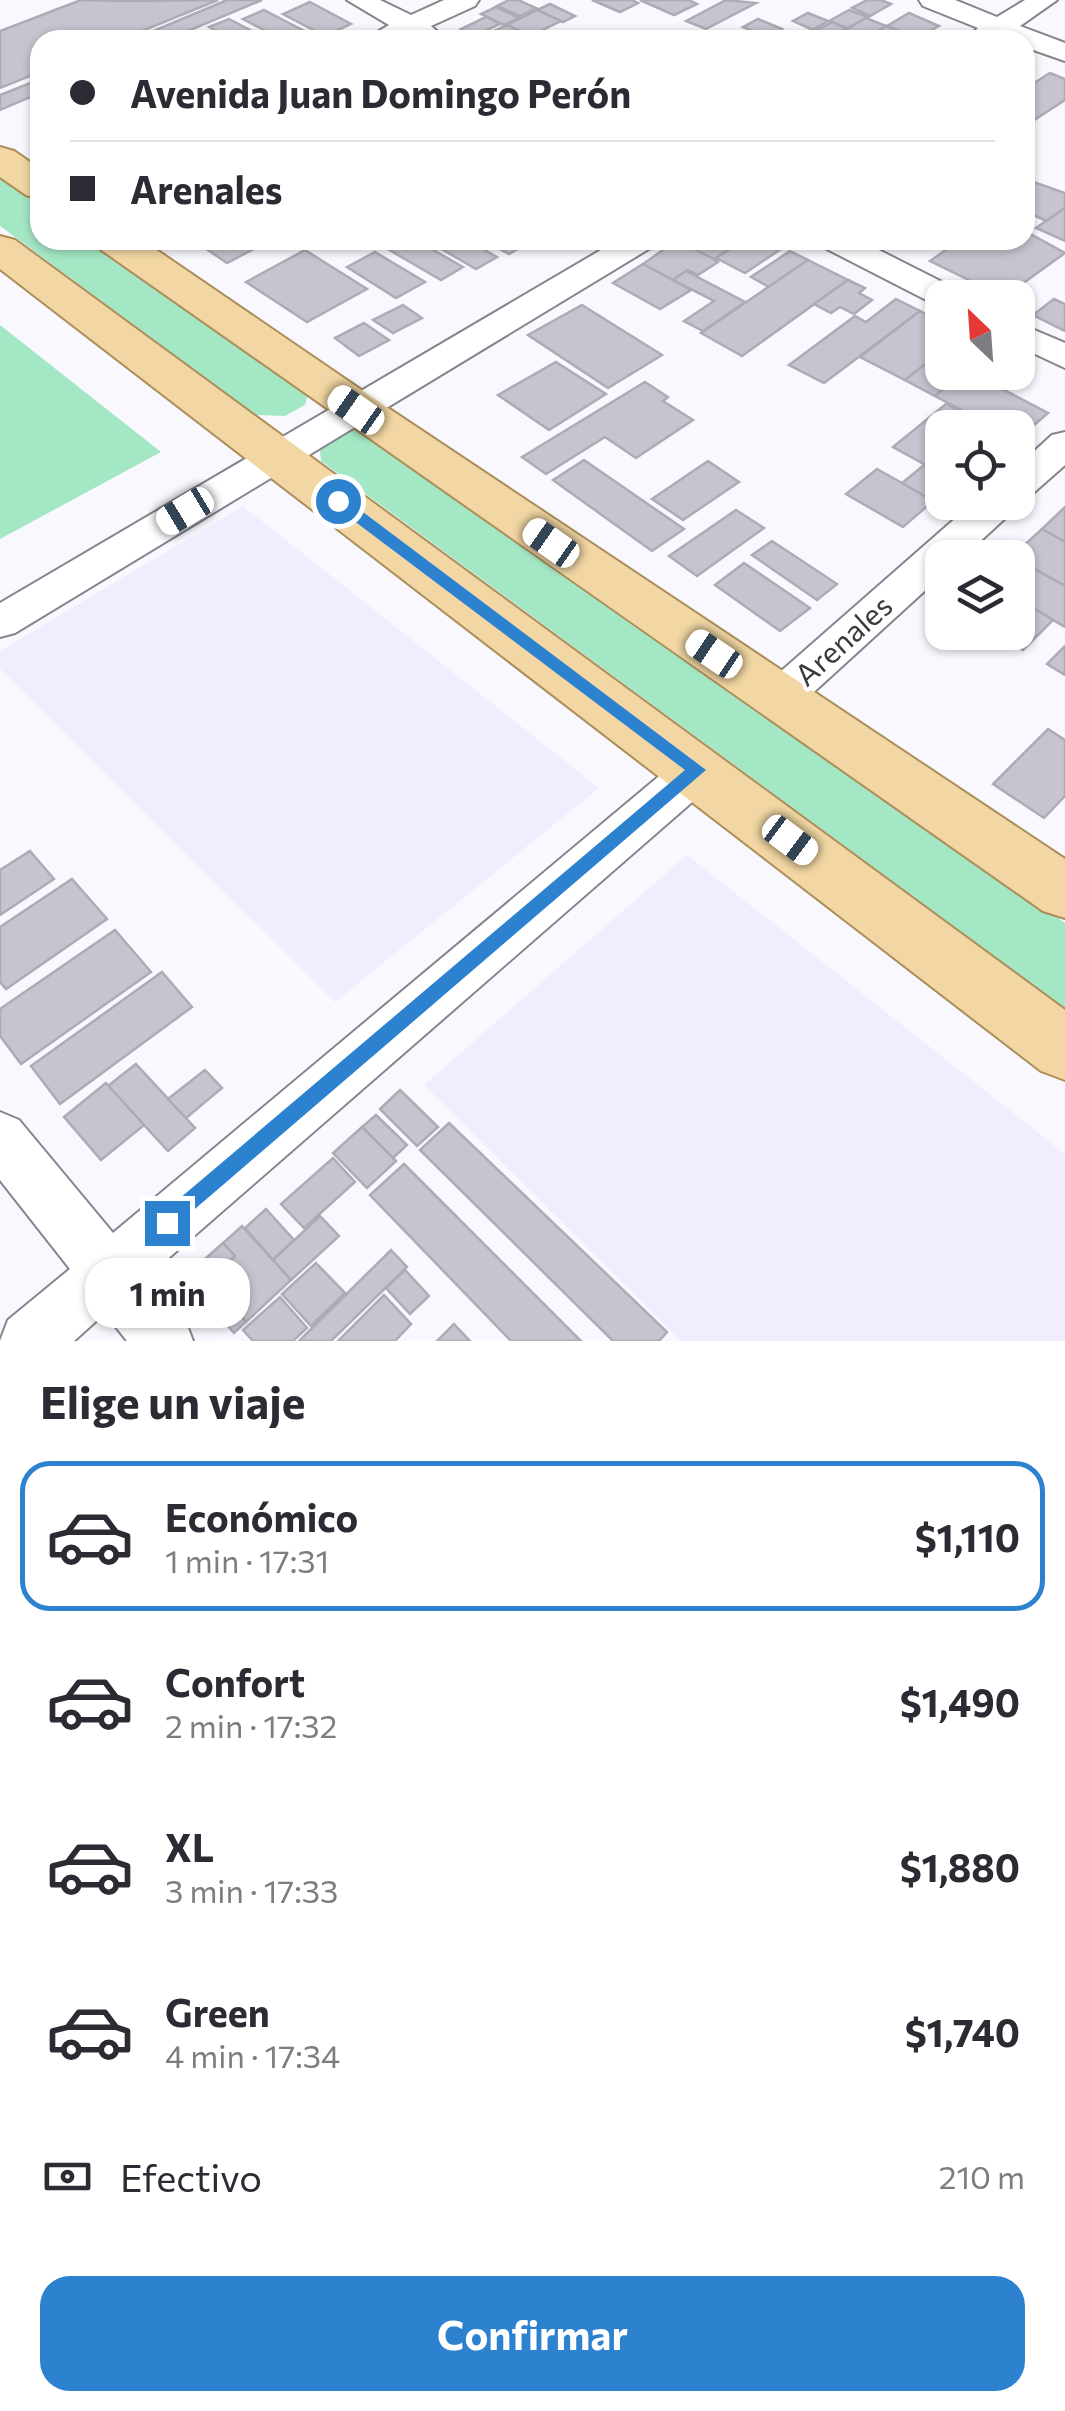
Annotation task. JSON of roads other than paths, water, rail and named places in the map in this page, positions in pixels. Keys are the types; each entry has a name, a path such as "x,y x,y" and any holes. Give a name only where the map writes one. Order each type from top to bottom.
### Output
{"main road":[{"path":"0,159 30,180"},
{"path":"0,249 1065,1048"},
{"path":"129,250 356,410 1065,892"}],"street":[{"path":"360,0 420,30"},
{"path":"399,30 466,0"},
{"path":"932,0 983,30"},
{"path":"993,30 1044,0"},
{"path":"1035,45 1065,53"},
{"path":"0,622 624,250"},
{"path":"854,250 925,286"},
{"path":"1035,342 1065,357"},
{"path":"1035,471 1065,444"},
{"name":"Arenales","path":"778,699 979,520"},
{"path":"29,1341 698,770"},
{"path":"0,1138 164,1341"}]}
